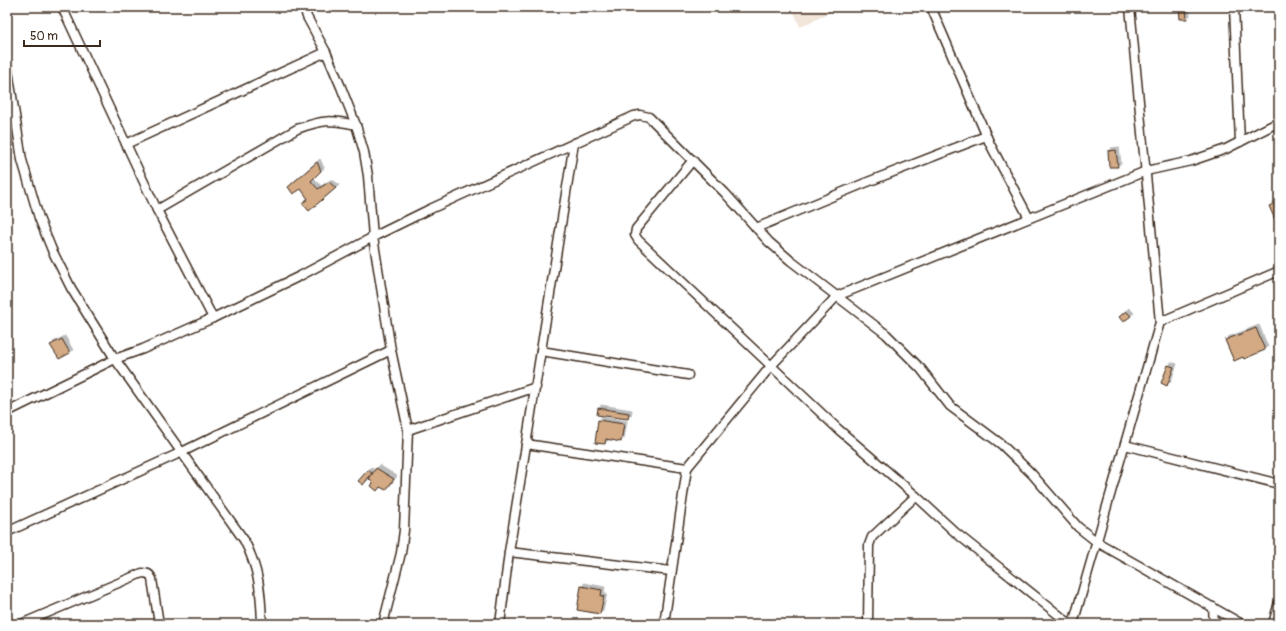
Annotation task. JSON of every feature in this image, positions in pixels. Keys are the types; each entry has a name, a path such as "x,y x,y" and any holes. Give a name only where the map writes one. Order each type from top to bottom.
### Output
{"street":[{"path":"62,7 157,210 213,318"},
{"path":"304,7 307,17 326,52 341,86 356,125 364,152 368,176 373,236 391,350 408,430 404,523 401,553 383,624"},
{"path":"931,7 986,136 1029,218"},
{"path":"693,160 636,229 635,235 638,240 838,429 916,496 956,533 1071,624 1097,542 1160,322 1130,7"},
{"path":"1234,7 1240,142"},
{"path":"126,144 326,52"},
{"path":"7,64 10,109 22,160 39,218 52,250 71,288 115,359 244,540 251,554 257,574 262,624"},
{"path":"7,412 115,359 143,350 213,318 300,276 373,236 435,207 634,116 645,115 649,117 693,160 769,242 791,261 886,334 921,369 950,406 1000,444 1032,474 1078,527 1097,542 1242,624"},
{"path":"157,210 297,129 321,121 336,120 356,125"},
{"path":"664,624 687,468 771,366 837,296 1146,171 1191,161 1226,149 1279,122"},
{"path":"756,228 865,183 986,136"},
{"path":"500,624 509,552 574,143"},
{"path":"1160,322 1279,271"},
{"path":"7,532 182,452 391,350"},
{"path":"542,351 688,375"},
{"path":"408,430 536,387"},
{"path":"526,444 687,468"},
{"path":"1125,445 1279,484"},
{"path":"868,624 869,545 872,537 916,496"},
{"path":"509,552 671,572"},
{"path":"21,624 142,572 150,575 152,579 158,624"},
{"path":"1273,624 1279,602"},
{"path":"1213,608 1214,624"}],"shaded area":[{"path":"792,7 842,7 800,27"}],"building":[{"path":"1179,7 1186,7 1187,19 1180,19"},
{"path":"1116,150 1118,167 1109,167 1108,151"},
{"path":"317,162 321,171 311,181 318,189 329,182 336,188 309,211 302,203 308,199 301,189 293,194 288,187"},
{"path":"1279,201 1279,220 1276,222 1269,206"},
{"path":"1126,311 1131,316 1123,322 1119,317"},
{"path":"1256,328 1265,350 1244,359 1243,357 1234,361 1225,340"},
{"path":"62,339 70,353 59,359 50,345"},
{"path":"1168,365 1174,367 1167,386 1161,383"},
{"path":"598,408 629,413 628,419 597,415"},
{"path":"598,420 624,424 621,442 606,439 605,444 595,443"},
{"path":"376,468 394,479 386,490 380,487 377,491 371,486 373,483 369,479"},
{"path":"368,470 372,473 363,485 358,481"},
{"path":"581,586 602,590 601,596 604,596 600,614 577,610"}]}
